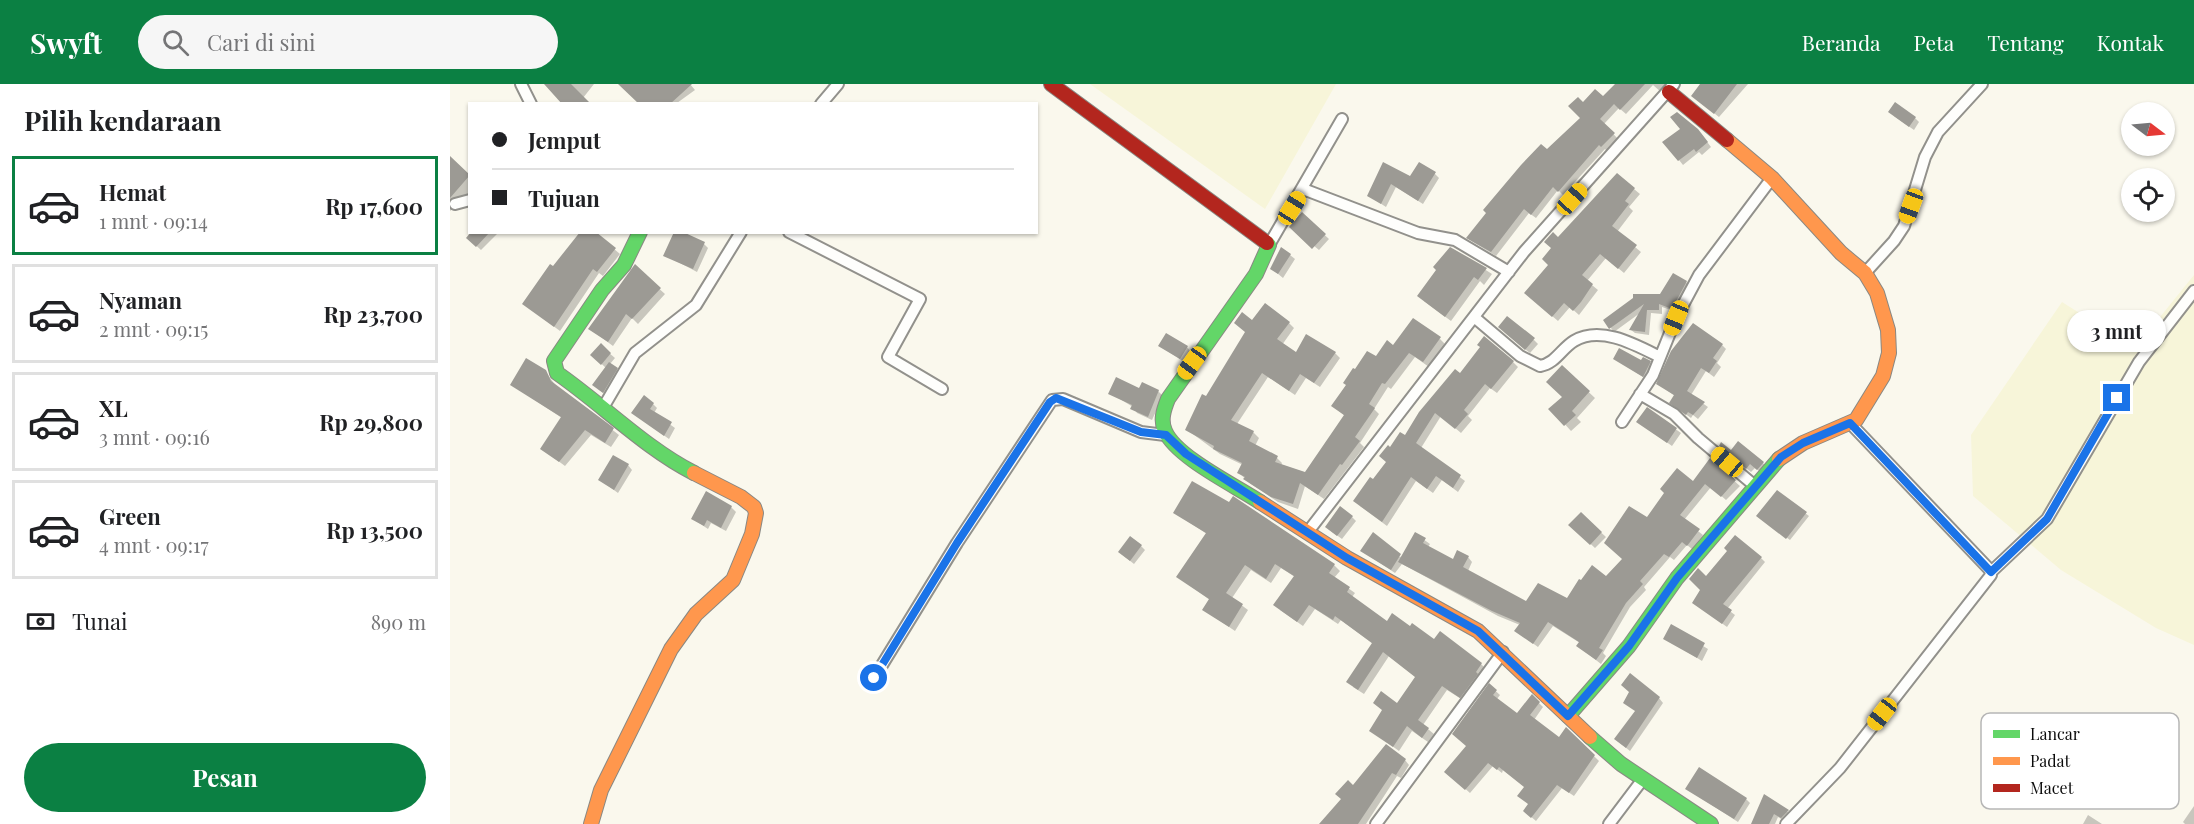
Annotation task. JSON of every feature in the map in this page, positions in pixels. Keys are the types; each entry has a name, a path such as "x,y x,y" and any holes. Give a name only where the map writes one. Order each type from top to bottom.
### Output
{"street":[{"path":"521,84 530,102"},
{"path":"823,102 838,84"},
{"path":"1051,84 1269,245"},
{"path":"1865,273 1894,241 1904,226 1925,156 1938,132 1982,84"},
{"path":"1306,533 1509,272 1672,88 1772,178 1841,253 1865,273 1877,293 1888,330 1889,353 1883,376 1856,420 1803,443 1781,457 1677,578 1629,646 1568,716"},
{"path":"1342,119 1269,245 1267,254 1251,282 1168,399 1162,418 1166,435 1186,454 1306,533 1461,620 1503,652 1596,743 1643,779 1711,824"},
{"path":"1622,422 1653,375 1676,318 1699,275 1772,178"},
{"path":"1303,189 1418,233 1455,240 1509,272"},
{"path":"455,204 468,201"},
{"path":"591,824 601,790 671,649 696,614 733,579 752,534 756,513 751,504 741,497 668,460 604,406 557,373 554,360 602,290 624,265 638,234"},
{"path":"604,406 634,353 696,305 740,234"},
{"path":"793,234 920,299 888,357 942,388"},
{"path":"1786,824 1840,768 1988,580 1991,572 2047,519 2139,362 2194,291"},
{"path":"1474,317 1520,356 1540,366 1553,361 1574,341 1586,337 1615,338 1660,357"},
{"path":"1641,394 1674,414 1698,438 1755,486"},
{"path":"874,678 957,543 1052,400 1063,399 1148,435 1166,435"},
{"path":"1850,423 1991,572"},
{"path":"1376,824 1503,652"},
{"path":"1610,824 1643,779"}],"shaded area":[{"path":"1090,84 1336,84 1265,209"},
{"path":"2194,275 2194,645 2156,628 2061,570 1973,496 1971,435 2062,302 2135,348"}],"building":[{"path":"544,84 571,84 589,102 560,102"},
{"path":"618,84 692,84 672,102 637,102"},
{"path":"1615,84 1645,84 1620,110 1614,104 1600,119 1615,133 1601,147 1599,145 1558,192 1553,187 1531,215 1524,209 1491,252 1466,238 1486,213 1483,210 1521,165 1541,144 1547,149 1580,118 1568,106 1578,97 1583,102 1595,89 1603,96"},
{"path":"1700,84 1737,84 1714,114 1691,96"},
{"path":"1895,102 1916,117 1909,127 1888,112"},
{"path":"1677,112 1698,129 1708,142 1696,152 1694,149 1678,161 1662,142 1680,129 1670,117"},
{"path":"450,156 468,173 468,177 450,198"},
{"path":"1383,162 1410,176 1419,162 1436,172 1418,201 1391,184 1381,204 1367,196"},
{"path":"1617,173 1635,188 1625,201 1629,204 1612,226 1637,245 1618,269 1600,254 1582,275 1593,284 1581,302 1573,311 1564,303 1552,317 1524,293 1548,265 1542,259 1551,248 1544,242 1553,232 1558,237"},
{"path":"1302,212 1326,234 1312,249 1289,227"},
{"path":"469,234 488,234 476,247 466,238"},
{"path":"578,234 598,234 616,248 597,272 593,269 554,327 522,304 550,264 553,266"},
{"path":"673,234 687,234 705,242 693,269 663,256"},
{"path":"1281,247 1291,254 1278,274 1270,269"},
{"path":"1450,247 1487,268 1478,280 1474,277 1445,317 1417,296 1436,270 1433,267"},
{"path":"635,264 661,288 632,319 626,314 608,342 588,329"},
{"path":"1673,273 1687,281 1672,309 1659,304 1659,310 1647,310 1645,332 1629,330 1644,304 1609,329 1603,320 1633,298 1633,294 1660,294"},
{"path":"1265,303 1290,322 1277,339 1296,352 1306,334 1336,352 1314,383 1300,374 1289,391 1262,373 1231,420 1254,431 1249,441 1278,456 1275,462 1305,472 1344,415 1331,406 1346,385 1343,383 1367,351 1376,356 1387,340 1393,345 1413,318 1441,337 1423,362 1409,353 1385,384 1382,383 1369,404 1375,408 1355,437 1360,441 1318,495 1300,483 1293,504 1271,497 1243,479 1245,477 1237,473 1242,463 1213,449 1214,446 1185,430 1202,394 1206,396 1245,332 1234,323 1242,312 1252,320"},
{"path":"1507,316 1535,338 1525,350 1498,327"},
{"path":"1693,323 1723,344 1713,358 1717,361 1709,373 1701,368 1687,391 1705,402 1693,415 1688,412 1686,415 1669,403 1674,395 1656,384 1671,351"},
{"path":"1166,333 1188,346 1180,359 1158,346"},
{"path":"1484,336 1514,361 1491,389 1485,384 1464,410 1468,414 1455,429 1435,413 1416,443 1461,475 1453,488 1436,476 1427,489 1411,477 1382,522 1353,501 1370,477 1373,479 1386,462 1379,456 1388,445 1390,447 1400,432 1405,435 1419,412 1455,369 1460,373 1480,347 1477,345"},
{"path":"601,343 611,353 601,365 590,355"},
{"path":"1619,348 1641,360 1643,357 1651,361 1643,377 1613,359"},
{"path":"526,358 546,370 551,381 614,428 605,443 585,430 559,462 540,449 561,417 510,385"},
{"path":"609,362 618,368 603,393 592,385"},
{"path":"1562,365 1590,391 1572,411 1576,415 1564,426 1548,409 1562,397 1546,382"},
{"path":"1116,377 1139,388 1142,382 1159,390 1148,417 1130,409 1132,405 1108,394"},
{"path":"644,395 654,403 650,409 672,422 664,436 631,413"},
{"path":"1647,407 1677,428 1667,443 1636,422"},
{"path":"1738,441 1764,462 1757,470 1750,464 1746,469 1719,446 1721,442 1731,450"},
{"path":"613,455 629,464 614,490 598,480"},
{"path":"1710,458 1736,480 1721,497 1705,484 1680,515 1700,529 1687,546 1682,542 1669,557 1664,554 1640,581 1643,584 1626,603 1599,648 1603,650 1596,660 1576,646 1579,642 1548,622 1533,644 1514,631 1520,623 1398,562 1415,532 1426,538 1423,543 1453,559 1457,550 1469,556 1463,567 1526,601 1538,583 1567,598 1579,579 1581,580 1592,565 1606,576 1622,559 1604,543 1629,506 1647,517 1664,493 1660,489 1677,468 1693,481"},
{"path":"1192,481 1229,502 1233,496 1335,564 1329,573 1350,587 1347,592 1387,621 1392,613 1410,626 1412,623 1434,639 1440,631 1482,663 1476,672 1478,674 1460,698 1442,686 1418,720 1429,728 1422,738 1407,726 1393,747 1369,731 1382,710 1373,703 1381,691 1397,703 1415,677 1383,652 1358,690 1346,682 1372,643 1335,616 1333,620 1309,605 1297,622 1273,605 1294,576 1275,564 1266,579 1245,565 1226,593 1243,604 1229,627 1202,610 1209,599 1176,577 1206,533 1173,513"},
{"path":"1777,490 1807,512 1786,539 1756,516"},
{"path":"706,491 732,506 721,528 707,520 704,526 691,519"},
{"path":"1340,506 1353,516 1337,536 1325,527"},
{"path":"1581,512 1602,532 1590,545 1568,525"},
{"path":"1373,532 1401,554 1391,570 1360,551"},
{"path":"1735,535 1762,557 1723,604 1732,610 1722,624 1692,603 1700,590 1689,579 1698,568 1706,576 1727,551 1724,548"},
{"path":"1130,536 1142,545 1130,561 1118,552"},
{"path":"1671,624 1705,643 1697,658 1663,639"},
{"path":"1630,673 1660,697 1626,748 1614,739 1635,711 1623,703 1629,692 1621,685"},
{"path":"1489,683 1497,690 1493,695 1517,713 1532,694 1540,702 1530,715 1559,737 1566,727 1595,755 1569,793 1557,785 1531,818 1523,811 1528,804 1517,796 1524,787 1499,767 1497,770 1488,763 1465,790 1444,772 1466,746 1452,734"},
{"path":"1386,744 1406,759 1396,775 1392,773 1358,824 1319,824 1341,799 1335,794 1348,780 1353,785"},
{"path":"1699,767 1747,798 1734,819 1685,789"},
{"path":"1764,794 1789,810 1781,818 1774,814 1769,824 1751,824"}],"traffic: fast":[{"path":"639,234 624,265 602,290 554,361 557,373 641,439 694,473"},
{"path":"1260,502 1181,451 1165,431 1163,419 1168,399 1256,274 1269,245 1267,243"},
{"path":"1568,716 1629,646 1677,578 1779,459"},
{"path":"1590,737 1621,764 1711,824"}],"traffic: slow":[{"path":"1727,140 1772,178 1841,253 1865,273 1877,293 1888,330 1889,353 1883,376 1856,420 1803,443 1779,459"},
{"path":"591,824 601,790 671,649 696,614 733,580 752,534 756,513 754,507 741,497 694,473"},
{"path":"1260,502 1347,558 1478,631 1590,737"}],"traffic: jam":[{"path":"1051,84 1267,243"},
{"path":"1669,92 1727,140"}],"route":[{"path":"874,678 957,543 1011,465 1050,402 1056,398 1149,435 1166,435 1186,454 1306,533 1478,631 1503,652 1568,716 1629,646 1677,578 1761,479 1781,457 1803,443 1850,423 1991,572 2047,519 2117,398"}]}
